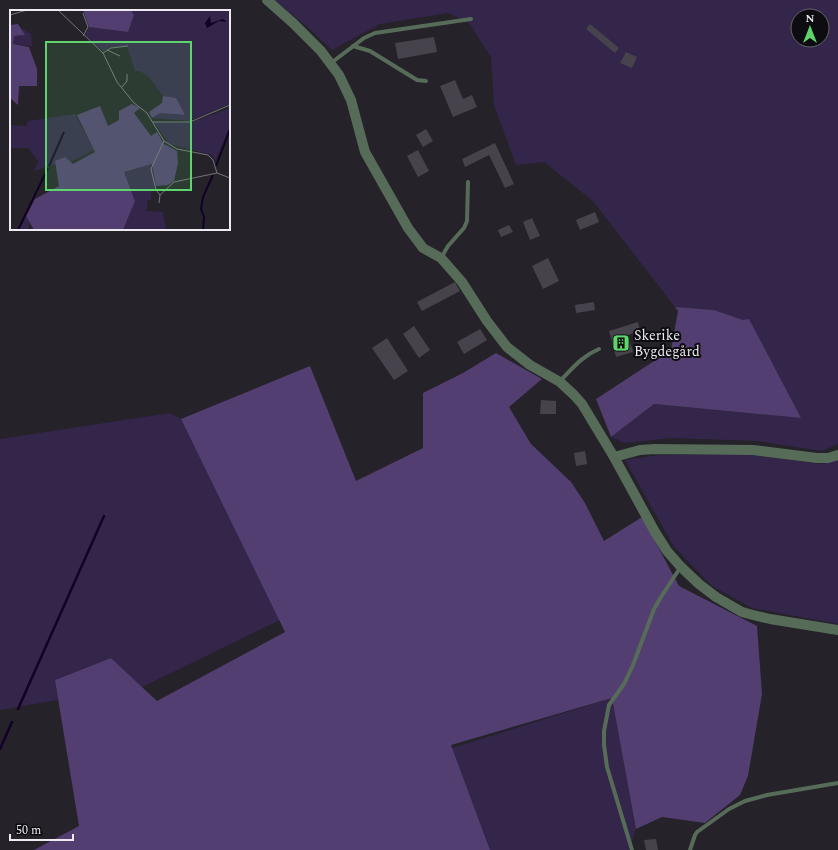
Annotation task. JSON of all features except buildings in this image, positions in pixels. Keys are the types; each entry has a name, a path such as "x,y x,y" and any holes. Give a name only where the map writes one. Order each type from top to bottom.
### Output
{"street":[{"path":"267,0 293,23 331,63 339,75 351,100 362,144 372,165 408,228 423,248 441,258 462,282 487,321 507,347 530,365 560,382 582,404 614,456 655,532 667,551 681,567 716,597 742,612 753,616 838,630"},
{"path":"614,456 640,450 655,449 753,450 817,458 828,458 838,455"}],"lane":[{"path":"331,63 364,38 375,33 471,19"},
{"path":"353,46 370,51 417,80 426,81"},
{"path":"441,258 448,246 464,228 467,221 468,182"},
{"path":"560,382 583,357 600,348"},
{"path":"632,850 607,766 604,731 609,705 627,678 654,609 681,567"},
{"path":"690,850 697,832 738,804 767,795 838,783"}],"shaded area":[{"path":"274,0 838,0 838,444 822,451 758,441 671,438 624,443 611,437 654,404 801,418 743,320 714,310 675,307 593,201 544,162 516,165 494,105 491,57 469,23 448,13 380,24 332,50 305,25"},
{"path":"675,307 714,310 743,320 749,319 801,418 654,404 611,437 596,399 671,350 678,311"},
{"path":"496,353 542,379 509,407 531,444 571,482 585,503 604,541 642,517 679,586 757,626 762,694 748,776 740,795 705,823 662,817 636,829 612,698 451,745 490,850 34,850 79,826 55,680 111,658 157,701 285,632 181,419 310,366 356,481 423,448 423,393 463,373"},
{"path":"170,413 181,419 280,620 142,687 111,658 55,680 58,700 0,710 0,439"},
{"path":"745,454 821,464 838,460 838,624 752,608 712,586 674,547 625,460 659,455"},
{"path":"612,698 636,829 629,850 490,850 452,748"}],"waterway":[{"path":"18,709 104,516"},
{"path":"0,749 12,722"}],"place":[{"name":"Skerike Bygdegård","path":"621,343"}]}
